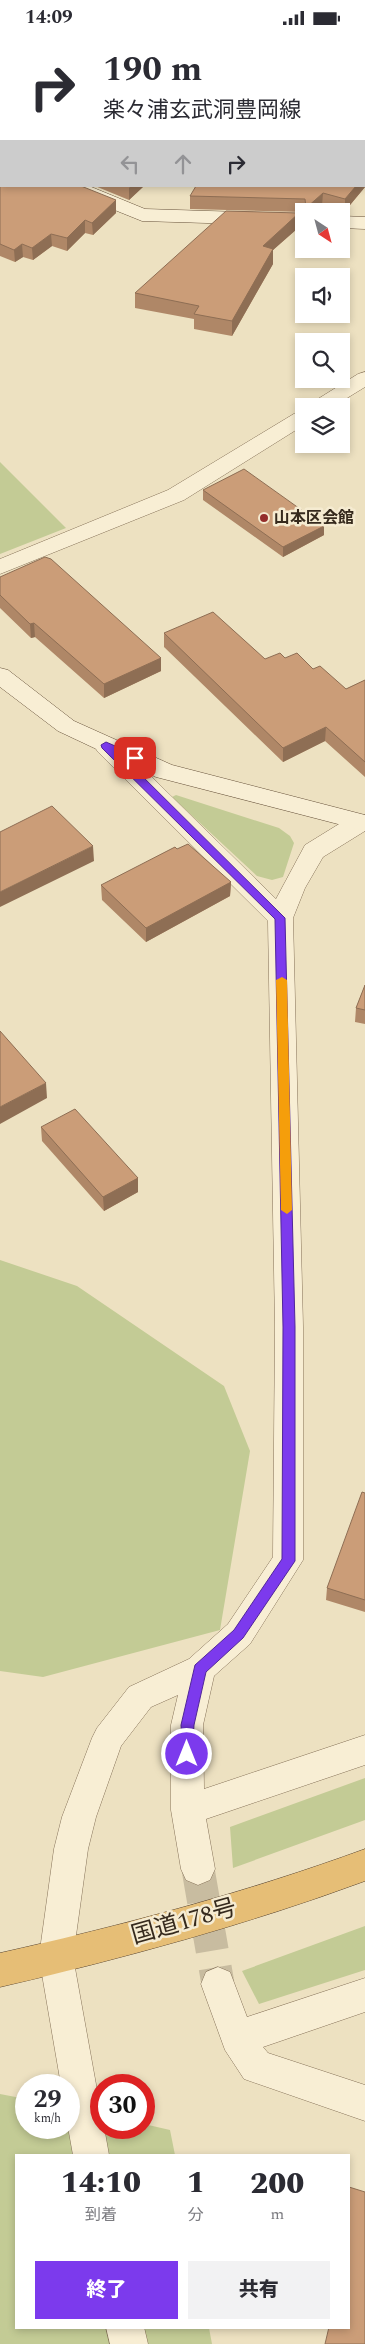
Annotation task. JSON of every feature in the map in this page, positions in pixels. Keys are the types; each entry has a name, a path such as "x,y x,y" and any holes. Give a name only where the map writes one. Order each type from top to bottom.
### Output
{"highway":[{"name":"国道178号","path":"0,1970 56,1957 321,1882 365,1865"}],"street":[{"path":"74,187 142,215 295,220"},
{"path":"350,222 365,223"},
{"path":"333,398 365,378"},
{"path":"0,567 176,495 295,422"},
{"path":"0,675 66,726 164,771 364,822"},
{"path":"106,745 280,918"},
{"path":"91,2154 56,1957 73,1841 79,1817 108,1738 140,1697 200,1669 239,1634 288,1561 288,1317 280,918 293,888 314,851 364,822"},
{"path":"198,1869 188,1809 188,1725 200,1669"},
{"path":"188,1809 365,1750"},
{"path":"218,1984 237,2037 256,2067 365,2103"},
{"path":"237,2037 365,1995"},
{"path":"125,2329 129,2344"}],"green space":[{"path":"0,462 66,528 0,554"},
{"path":"176,795 279,828 290,836 294,843 283,877 272,880 257,876 172,797"},
{"path":"0,1260 77,1286 224,1386 250,1451 220,1630 43,1677 0,1671"},
{"path":"365,1778 365,1820 233,1868 230,1827"},
{"path":"365,1926 365,1970 259,2004 242,1971"},
{"path":"0,2094 15,2097 15,2139 80,2139 80,2110 90,2113 90,2139 155,2139 155,2127 170,2130 175,2154 15,2154 15,2329 209,2329 212,2344 0,2344"}],"building":[{"path":"0,187 84,187 116,200 92,223 85,220 67,238 51,234 32,248 22,244 14,250 0,244"},
{"path":"195,187 355,187 345,199 323,193 312,203 305,203 305,199 190,196"},
{"path":"226,211 295,213 295,217 263,246 273,249 232,321 194,314 199,306 135,293"},
{"name":"山本区会館","path":"244,469 324,526 283,547 203,490"},
{"path":"45,557 51,559 161,658 104,684 34,623 30,624 0,595 0,577"},
{"path":"213,612 265,659 280,653 285,658 297,653 313,669 320,666 346,689 365,680 365,762 326,727 283,748 164,633"},
{"path":"52,806 93,846 0,892 0,832"},
{"path":"188,844 231,882 146,928 101,885 175,847 177,849"},
{"path":"365,985 365,1010 356,1008"},
{"path":"0,1031 46,1083 0,1107"},
{"path":"75,1109 138,1178 103,1197 41,1127"},
{"path":"362,1492 365,1493 365,1600 327,1588"},
{"path":"350,2187 365,2192 365,2344 325,2344 329,2329 350,2329"}],"tunnel":[{"path":"198,1869 218,1984"}],"slow traffic":[{"path":"282,980 287,1210"}],"place":[{"name":"山本区会館","path":"264,518"}],"route":[{"path":"135,758 106,745 280,918 289,1327 288,1561 239,1634 200,1669 188,1725 187,1754"}]}
